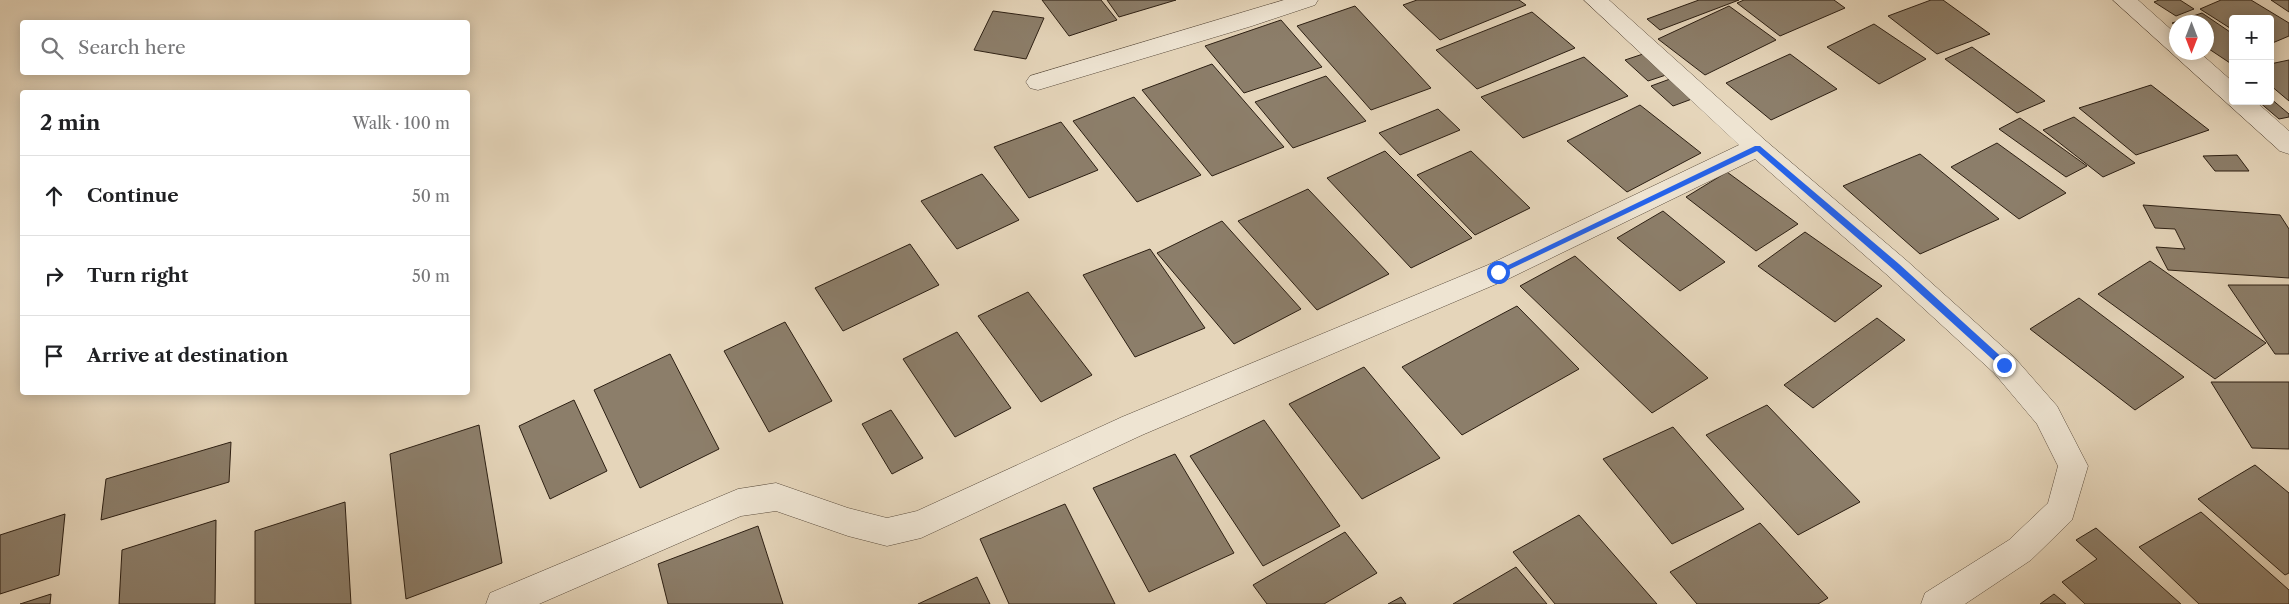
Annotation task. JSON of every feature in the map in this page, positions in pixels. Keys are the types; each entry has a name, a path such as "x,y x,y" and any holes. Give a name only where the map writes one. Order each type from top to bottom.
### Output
{"street":[{"path":"1038,82 1244,21 1307,0"},
{"path":"1595,0 1757,148 1896,266 2004,365 2046,415 2073,466 2062,510 2020,550 1937,604"},
{"path":"2124,0 2169,40"},
{"path":"2193,60 2229,92"},
{"path":"2244,105 2289,145"},
{"path":"502,604 738,503 776,497 848,522 887,532 921,524 1132,426 1498,272 1757,148"}],"building":[{"path":"1042,0 1101,0 1117,20 1069,36"},
{"path":"1107,0 1176,0 1119,17"},
{"path":"1417,0 1519,0 1526,5 1440,40 1403,5"},
{"path":"1699,0 1739,0 1660,30 1647,19"},
{"path":"1744,0 1834,0 1845,8 1780,36 1737,3"},
{"path":"1931,0 1943,0 1990,34 1937,54 1888,16"},
{"path":"2159,0 2180,0 2194,9 2174,15 2154,2"},
{"path":"2221,0 2251,0 2289,23 2289,36 2274,42 2274,15 2229,15 2229,27 2214,18 2214,15 2209,15 2200,9"},
{"path":"2271,0 2289,0 2289,12"},
{"path":"1355,6 1431,88 1371,110 1297,26"},
{"path":"1729,6 1776,40 1705,75 1658,39"},
{"path":"993,11 1044,18 1026,59 974,50"},
{"path":"1532,12 1575,48 1477,89 1436,50"},
{"path":"1281,20 1322,67 1244,93 1205,46"},
{"path":"2214,21 2229,31 2229,62 2214,52"},
{"path":"1874,24 1926,59 1879,84 1827,47"},
{"path":"1972,47 2045,101 2017,113 1945,59"},
{"path":"1643,54 1666,75 1648,81 1625,60"},
{"path":"1790,54 1837,89 1771,120 1726,83"},
{"path":"1584,57 1628,96 1523,138 1481,97"},
{"path":"2289,60 2289,101 2274,88 2274,63"},
{"path":"1212,64 1284,147 1212,176 1142,90"},
{"path":"1326,76 1366,121 1293,148 1255,102"},
{"path":"1670,79 1692,99 1673,106 1651,86"},
{"path":"2151,85 2209,130 2136,155 2079,108"},
{"path":"1134,97 1201,175 1137,202 1073,121"},
{"path":"2274,101 2289,114 2289,117 2279,119 2263,105 2274,105"},
{"path":"1640,105 1701,153 1627,192 1567,141"},
{"path":"1438,109 1460,130 1400,155 1379,133"},
{"path":"2074,117 2135,163 2103,177 2043,130"},
{"path":"2020,118 2087,166 2066,177 1999,129"},
{"path":"1061,122 1098,170 1029,198 994,147"},
{"path":"1997,143 2066,193 2019,219 1951,167"},
{"path":"1385,151 1472,238 1411,268 1327,178"},
{"path":"1471,151 1530,208 1475,235 1417,175"},
{"path":"1920,154 1999,219 1920,254 1843,186"},
{"path":"2237,155 2249,171 2215,171 2203,156"},
{"path":"1727,172 1798,224 1756,251 1686,197"},
{"path":"982,174 1019,220 957,249 921,201"},
{"path":"1308,189 1389,274 1317,310 1238,221"},
{"path":"2143,205 2280,215 2289,229 2289,278 2168,270 2156,247 2185,249 2175,229 2155,228"},
{"path":"1663,211 1725,262 1680,291 1617,238"},
{"path":"1222,221 1301,309 1234,344 1157,253"},
{"path":"1805,232 1882,286 1835,322 1758,266"},
{"path":"910,244 939,285 843,331 815,288"},
{"path":"1150,249 1205,328 1135,357 1083,275"},
{"path":"1575,256 1708,378 1652,413 1520,286"},
{"path":"2150,261 2266,343 2215,379 2098,294"},
{"path":"2228,285 2289,285 2289,354 2275,354"},
{"path":"1028,292 1092,375 1041,402 978,316"},
{"path":"2079,298 2184,377 2135,410 2030,329"},
{"path":"1517,306 1579,369 1462,435 1402,367"},
{"path":"1877,318 1905,340 1813,408 1784,385"},
{"path":"785,322 832,401 769,432 724,351"},
{"path":"957,332 1011,408 955,437 903,359"},
{"path":"670,354 719,449 640,488 594,390"},
{"path":"1364,367 1440,458 1362,499 1289,404"},
{"path":"2211,382 2289,382 2289,449 2252,448"},
{"path":"574,400 607,471 550,499 519,426"},
{"path":"1767,405 1860,502 1798,535 1706,435"},
{"path":"891,410 923,458 892,474 862,424"},
{"path":"1264,420 1340,526 1263,566 1190,456"},
{"path":"479,425 502,563 406,599 390,454"},
{"path":"1673,427 1744,509 1672,544 1603,459"},
{"path":"231,442 229,482 101,520 106,479"},
{"path":"1175,454 1234,553 1149,592 1093,488"},
{"path":"2255,465 2289,493 2289,573 2285,575 2198,499"},
{"path":"345,502 351,604 255,604 255,531"},
{"path":"1065,504 1115,604 1009,604 980,539"},
{"path":"2201,512 2289,590 2289,604 2199,604 2139,547"},
{"path":"65,514 59,575 0,594 0,535"},
{"path":"1579,515 1657,604 1555,604 1513,552"},
{"path":"216,520 215,604 119,604 122,550"},
{"path":"1760,523 1828,598 1818,604 1697,604 1670,572"},
{"path":"758,526 783,604 668,604 658,564"},
{"path":"2096,528 2181,604 2085,604 2062,582 2097,559 2076,540"},
{"path":"1345,532 1377,573 1324,604 1267,604 1253,585"},
{"path":"1516,567 1547,604 1453,604"},
{"path":"977,577 990,604 918,604"},
{"path":"51,594 50,604 20,604"},
{"path":"2054,594 2066,604 2040,604"},
{"path":"1401,597 1406,604 1388,604"}],"route":[{"path":"1498,272 1757,148 1896,266 2004,365"}]}
